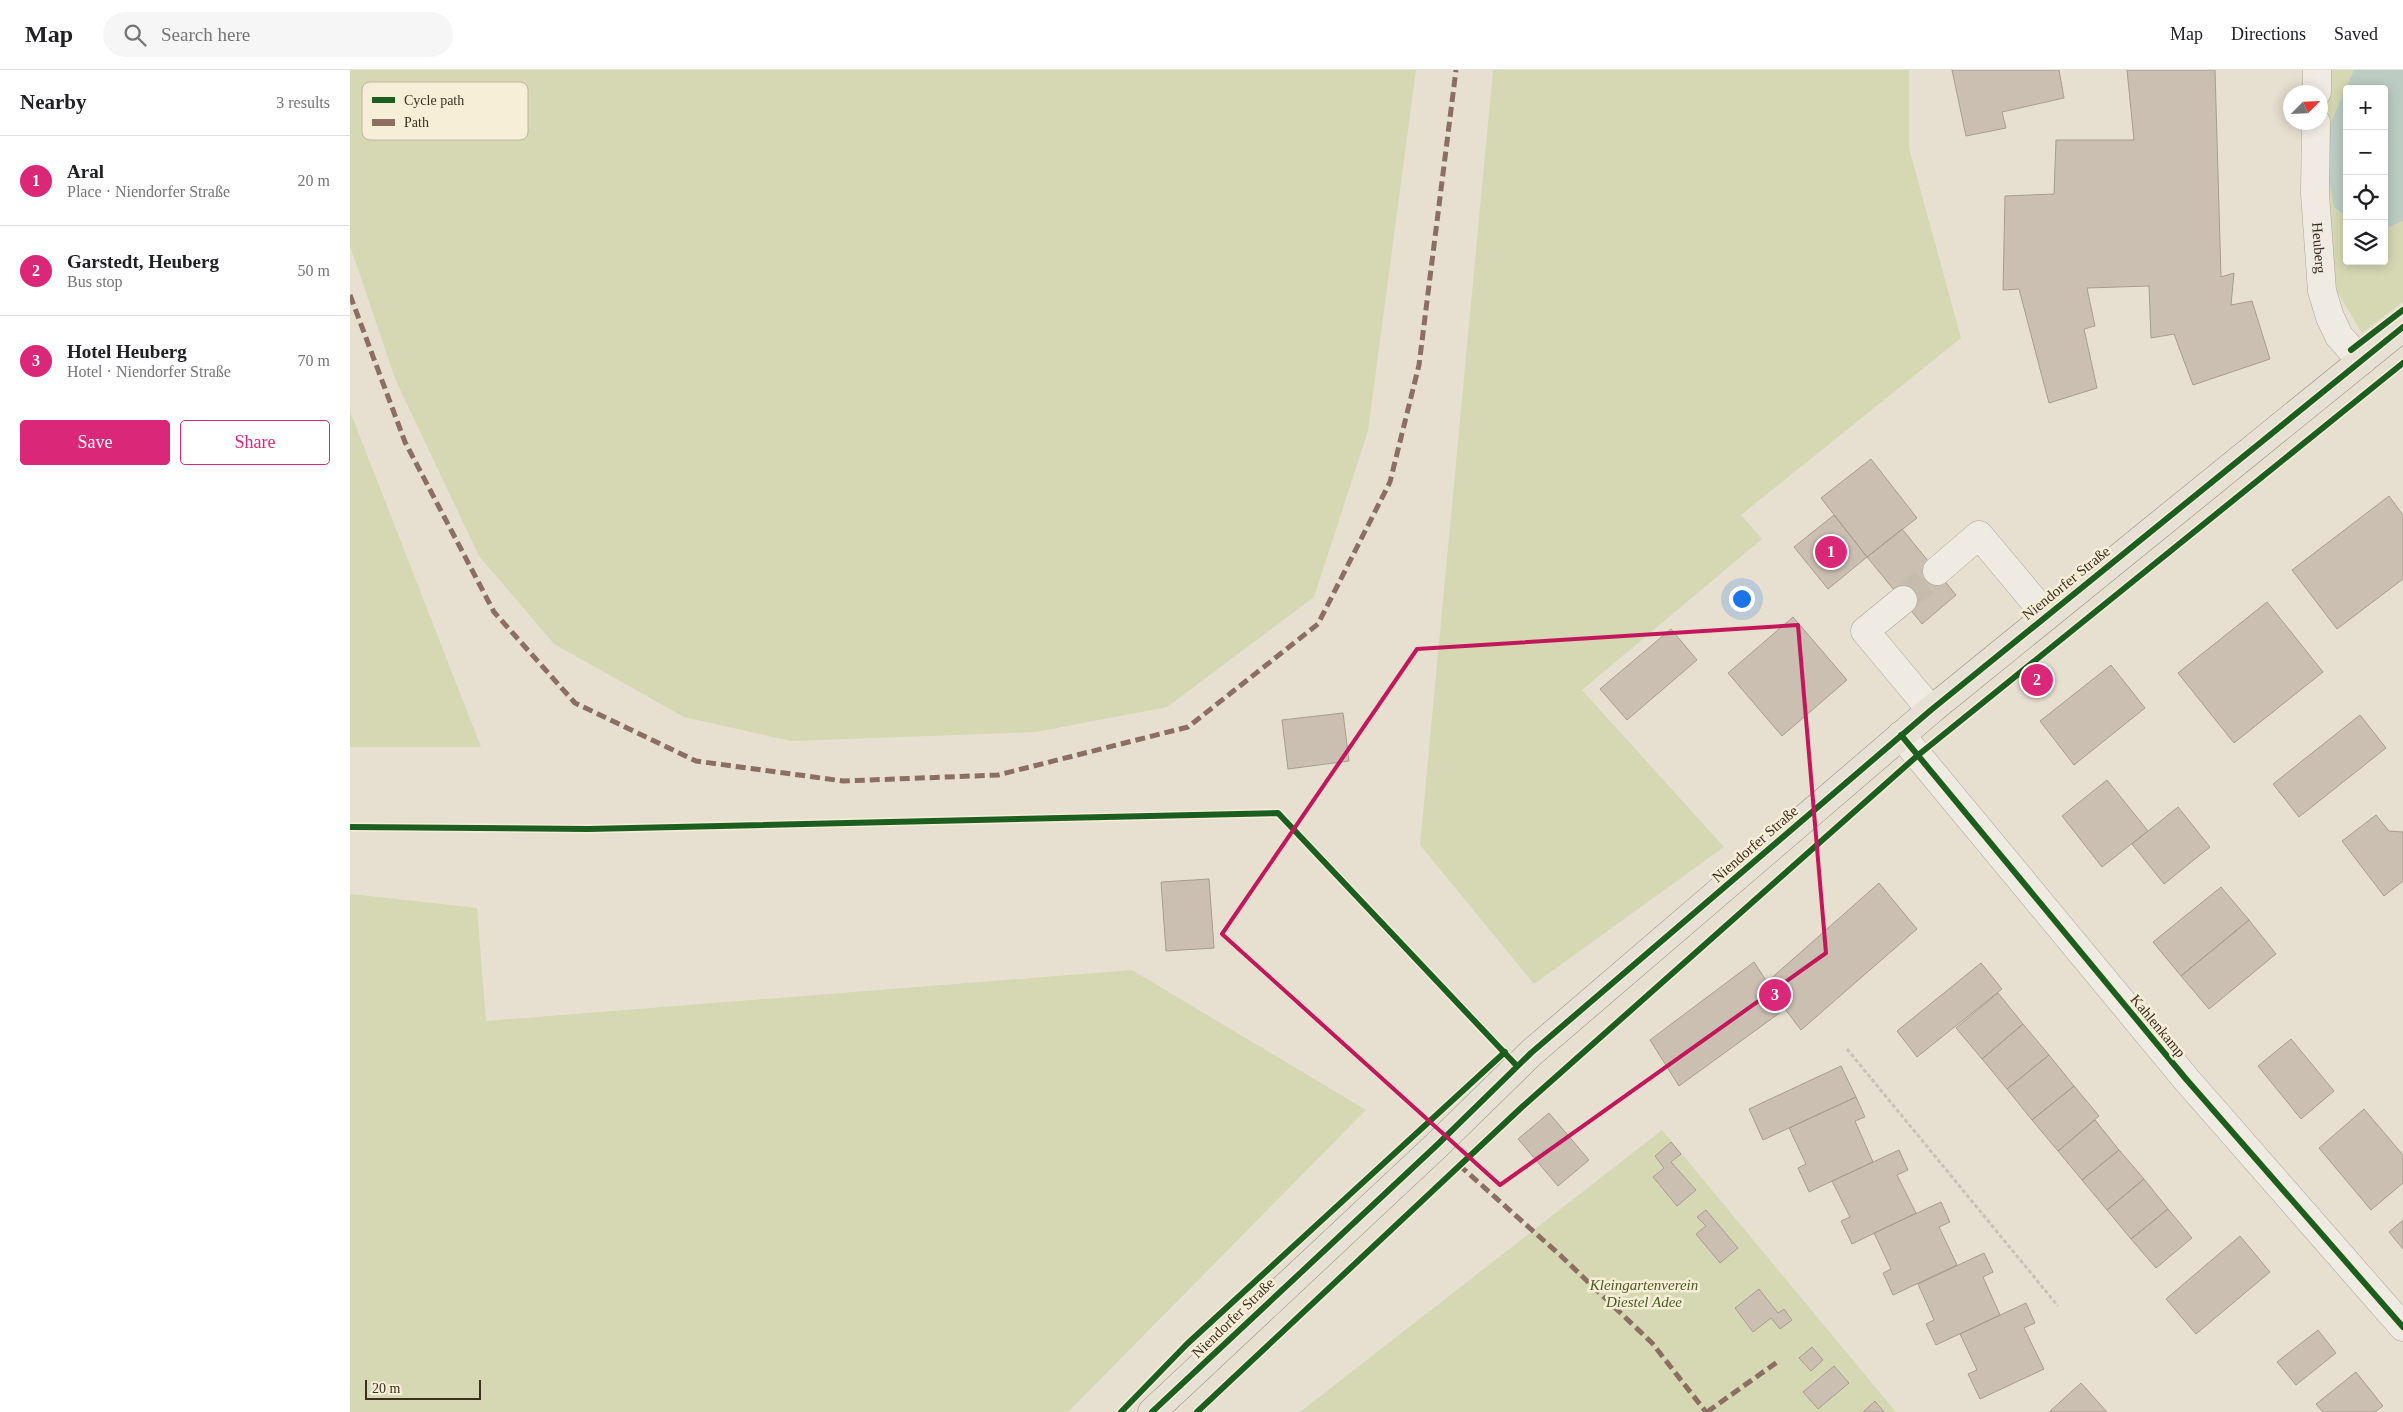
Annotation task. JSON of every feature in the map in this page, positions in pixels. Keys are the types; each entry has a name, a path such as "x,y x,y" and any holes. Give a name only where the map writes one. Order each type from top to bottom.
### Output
{"main road":[{"name":"Niendorfer Straße","path":"1152,1412 1314,1258 1437,1146 1517,1066 1930,710 2403,327"}],"street":[{"path":"2317,70 2317,85"},
{"name":"Heuberg","path":"2316,130 2315,194 2322,291 2330,317 2339,336 2361,361"},
{"path":"1937,571 1979,535 2046,615"},
{"path":"1903,600 1865,631 1930,710"},
{"name":"Kahlenkamp","path":"1901,735 2031,895 2186,1079 2403,1327"}],"path":[{"path":"1847,1049 2058,1306"}],"highlighted area":[{"path":"1798,625 1826,953 1500,1185 1222,934 1417,649"}],"green space":[{"path":"350,70 1416,70 1368,431 1314,597 1167,707 1036,732 791,741 684,717 554,644 479,556 396,381 350,246"},
{"path":"1493,70 1909,70 1909,148 1961,338 1741,515 1762,539 1582,690 1724,847 1534,984 1420,845"},
{"path":"2325,70 2403,70 2403,302 2362,333 2332,283 2323,194 2324,130 2328,130 2328,85 2325,85"},
{"path":"350,411 481,747 350,747"},
{"path":"350,894 477,908 486,1021 1132,970 1366,1110 1068,1412 350,1412"},
{"name":"Kleingartenverein Diestel Adee","path":"1662,1130 1896,1412 1300,1412"}],"shaded area":[{"path":"2354,70 2403,70 2403,221 2388,227 2388,85 2347,85"},
{"path":"2343,95 2343,214 2334,207 2324,153 2332,120"}],"building":[{"path":"1952,70 2059,70 2064,98 2002,112 2006,128 1966,136"},
{"path":"2127,70 2215,70 2221,277 2234,273 2231,305 2252,301 2270,359 2193,385 2174,334 2151,338 2149,286 2087,288 2095,326 2084,329 2097,388 2049,403 2019,289 2003,290 2005,196 2054,194 2056,140 2134,140"},
{"path":"1871,459 1917,518 1867,557 1821,498"},
{"path":"2389,496 2403,515 2403,579 2337,629 2292,570"},
{"path":"1834,515 1867,557 1828,589 1794,547"},
{"path":"1902,529 1956,595 1922,624 1867,557"},
{"path":"2267,602 2323,672 2234,743 2178,673"},
{"path":"1793,617 1847,680 1782,736 1728,673"},
{"path":"1671,629 1697,660 1627,720 1600,689"},
{"path":"2111,665 2145,708 2074,765 2040,721"},
{"path":"1343,713 1349,761 1288,769 1282,720"},
{"path":"2360,715 2386,748 2299,817 2273,784"},
{"path":"2107,780 2148,831 2102,867 2062,816"},
{"path":"2178,807 2210,847 2164,884 2132,844"},
{"path":"2376,815 2389,831 2403,832 2403,881 2384,896 2342,841"},
{"path":"1209,879 1214,948 1166,951 1161,882"},
{"path":"1879,883 1917,929 1801,1030 1785,1009 1679,1086 1650,1040 1754,962 1767,982"},
{"path":"2221,887 2249,920 2181,976 2153,942"},
{"path":"2249,920 2276,954 2209,1009 2181,976"},
{"path":"1981,963 2002,989 1917,1057 1897,1031"},
{"path":"1998,993 2023,1024 1982,1059 1956,1028"},
{"path":"2023,1024 2049,1055 2007,1089 1982,1059"},
{"path":"2291,1039 2334,1091 2301,1119 2258,1066"},
{"path":"2049,1055 2074,1086 2032,1120 2007,1089"},
{"path":"1841,1066 1856,1097 1763,1140 1749,1109"},
{"path":"2074,1086 2099,1116 2058,1151 2032,1120"},
{"path":"1856,1097 1865,1117 1855,1121 1873,1162 1809,1192 1798,1168 1806,1164 1789,1128"},
{"path":"2364,1109 2403,1155 2403,1183 2371,1210 2319,1148"},
{"path":"1549,1113 1589,1160 1558,1186 1518,1139"},
{"path":"2095,1120 2119,1150 2082,1180 2058,1151"},
{"path":"1671,1142 1681,1154 1671,1162 1696,1190 1677,1206 1653,1177 1664,1168 1655,1156"},
{"path":"1899,1150 1908,1170 1897,1175 1916,1213 1852,1244 1841,1221 1850,1217 1832,1181"},
{"path":"2119,1150 2144,1179 2107,1210 2082,1180"},
{"path":"2144,1179 2168,1209 2131,1239 2107,1210"},
{"path":"1941,1202 1950,1222 1939,1227 1957,1265 1893,1295 1883,1273 1891,1269 1874,1233"},
{"path":"2168,1209 2192,1238 2156,1268 2131,1239"},
{"path":"1706,1210 1738,1248 1720,1263 1696,1234 1706,1226 1697,1217"},
{"path":"2403,1220 2403,1249 2389,1232"},
{"path":"2240,1236 2270,1272 2196,1334 2166,1299"},
{"path":"1984,1253 1993,1272 1983,1277 2000,1315 1936,1345 1926,1324 1934,1320 1918,1284"},
{"path":"1759,1289 1778,1313 1784,1309 1792,1320 1780,1329 1771,1318 1753,1332 1735,1308"},
{"path":"2026,1303 2035,1323 2024,1328 2044,1369 1980,1399 1968,1374 1977,1370 1960,1334"},
{"path":"2318,1330 2336,1353 2296,1385 2277,1362"},
{"path":"1812,1347 1823,1360 1811,1371 1799,1358"},
{"path":"1834,1366 1849,1383 1818,1409 1803,1392"},
{"path":"2356,1372 2383,1406 2375,1412 2323,1412 2316,1404"},
{"path":"2081,1383 2107,1412 2049,1412"},
{"path":"1875,1401 1884,1412 1863,1412"}],"tunnel":[{"path":"1903,600 1937,571"}],"marked path":[{"path":"350,295 405,442 494,612 575,703 696,761 843,781 998,775 1188,727 1318,624 1390,482 1419,365 1456,70"},
{"path":"1459,1165 1560,1255 1652,1343 1706,1412"},
{"path":"1707,1412 1780,1360"}],"cycle path":[{"path":"2351,350 2403,310"},
{"path":"1152,1412 1437,1145 1531,1053 1931,710 2403,327"},
{"path":"1197,1412 1522,1107 1917,756 2403,363"},
{"path":"1901,735 2186,1079 2403,1327"},
{"path":"350,827 588,829 1278,813 1517,1066"},
{"path":"1121,1412 1187,1344 1505,1052"}],"place":[{"name":"Aral","path":"1831,552"},
{"name":"Garstedt, Heuberg","path":"2037,680"},
{"name":"Hotel Heuberg","path":"1775,995"}]}
